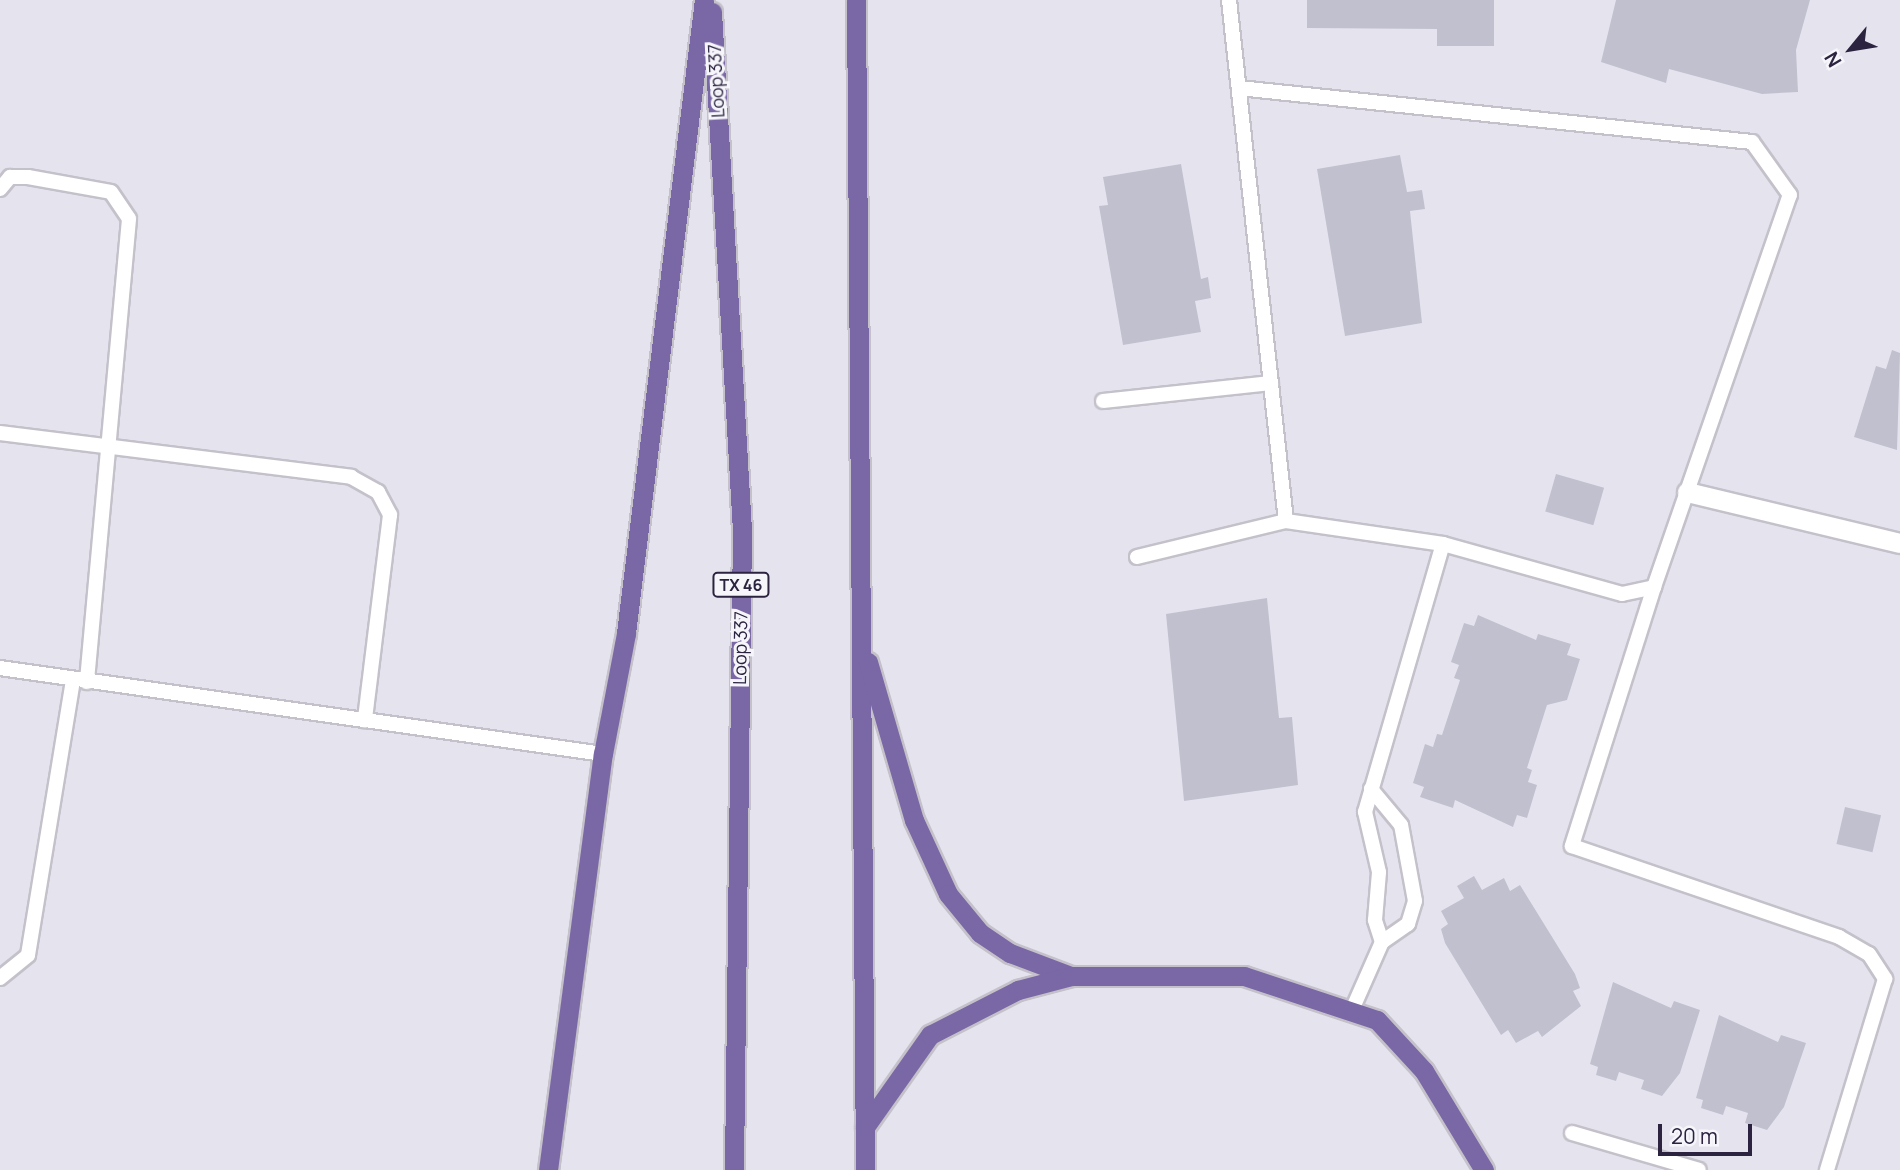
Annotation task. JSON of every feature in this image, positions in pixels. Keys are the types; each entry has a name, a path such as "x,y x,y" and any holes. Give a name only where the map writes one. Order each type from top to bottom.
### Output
{"main road":[{"path":"548,1170 603,754 626,634 704,0"},
{"name":"Loop 337","path":"711,0 742,530 734,1170"},
{"path":"856,0 865,1170"},
{"path":"861,638 914,820 948,894 980,933 1010,953 1071,976"},
{"path":"865,1127 930,1035 1018,990 1071,976 1244,976 1377,1020 1424,1071 1483,1170"}],"street":[{"path":"1687,492 1900,542"}],"lane":[{"path":"1229,0 1286,521"},
{"path":"1239,88 1752,142 1790,195 1654,587 1572,846 1839,937 1869,954 1885,979 1827,1170"},
{"path":"0,189 10,177 28,177 111,192 122,202 129,219 108,448 80,681 28,955 0,978"},
{"path":"1102,401 1271,383"},
{"path":"0,433 352,477 378,492 390,515 365,720"},
{"path":"1137,556 1286,521 1443,544 1622,594 1654,587"},
{"path":"1382,942 1375,920 1378,872 1364,821 1443,544"},
{"path":"0,668 603,754"},
{"path":"1352,1010 1382,942 1408,924 1415,878 1397,815 1371,789"},
{"path":"1572,1133 1699,1170"}],"building":[{"path":"1307,0 1494,0 1494,46 1437,46 1437,29 1307,28"},
{"path":"1616,0 1810,0 1796,50 1798,92 1762,94 1669,69 1666,83 1601,62"},
{"path":"1400,155 1407,192 1422,190 1425,209 1410,211 1422,323 1345,336 1317,169"},
{"path":"1181,164 1201,279 1208,277 1211,298 1195,301 1201,332 1123,345 1099,206 1108,205 1103,177"},
{"path":"1892,350 1900,353 1897,450 1854,437 1876,366 1886,369"},
{"path":"1556,474 1604,488 1593,525 1545,511"},
{"path":"1267,598 1279,718 1292,717 1298,785 1184,801 1166,614"},
{"path":"1478,615 1536,640 1538,634 1571,644 1567,655 1580,659 1567,700 1547,705 1527,768 1532,770 1528,782 1537,785 1527,818 1517,815 1513,827 1455,800 1453,808 1420,797 1424,787 1413,783 1425,744 1433,747 1437,734 1442,735 1460,680 1454,678 1459,665 1451,662 1464,623 1474,626"},
{"path":"1845,807 1881,815 1873,852 1836,844"},
{"path":"1474,876 1482,890 1504,878 1510,891 1520,885 1575,974 1580,988 1573,991 1581,1006 1542,1037 1538,1031 1516,1043 1508,1030 1501,1035 1445,943 1441,929 1448,924 1441,911 1464,898 1457,886"},
{"path":"1613,982 1671,1008 1674,1001 1700,1010 1680,1073 1662,1096 1641,1089 1644,1080 1619,1072 1616,1081 1596,1075 1598,1067 1590,1064"},
{"path":"1719,1015 1778,1042 1781,1035 1806,1043 1784,1107 1767,1130 1745,1123 1748,1113 1726,1106 1723,1115 1701,1108 1703,1100 1696,1098"}]}
